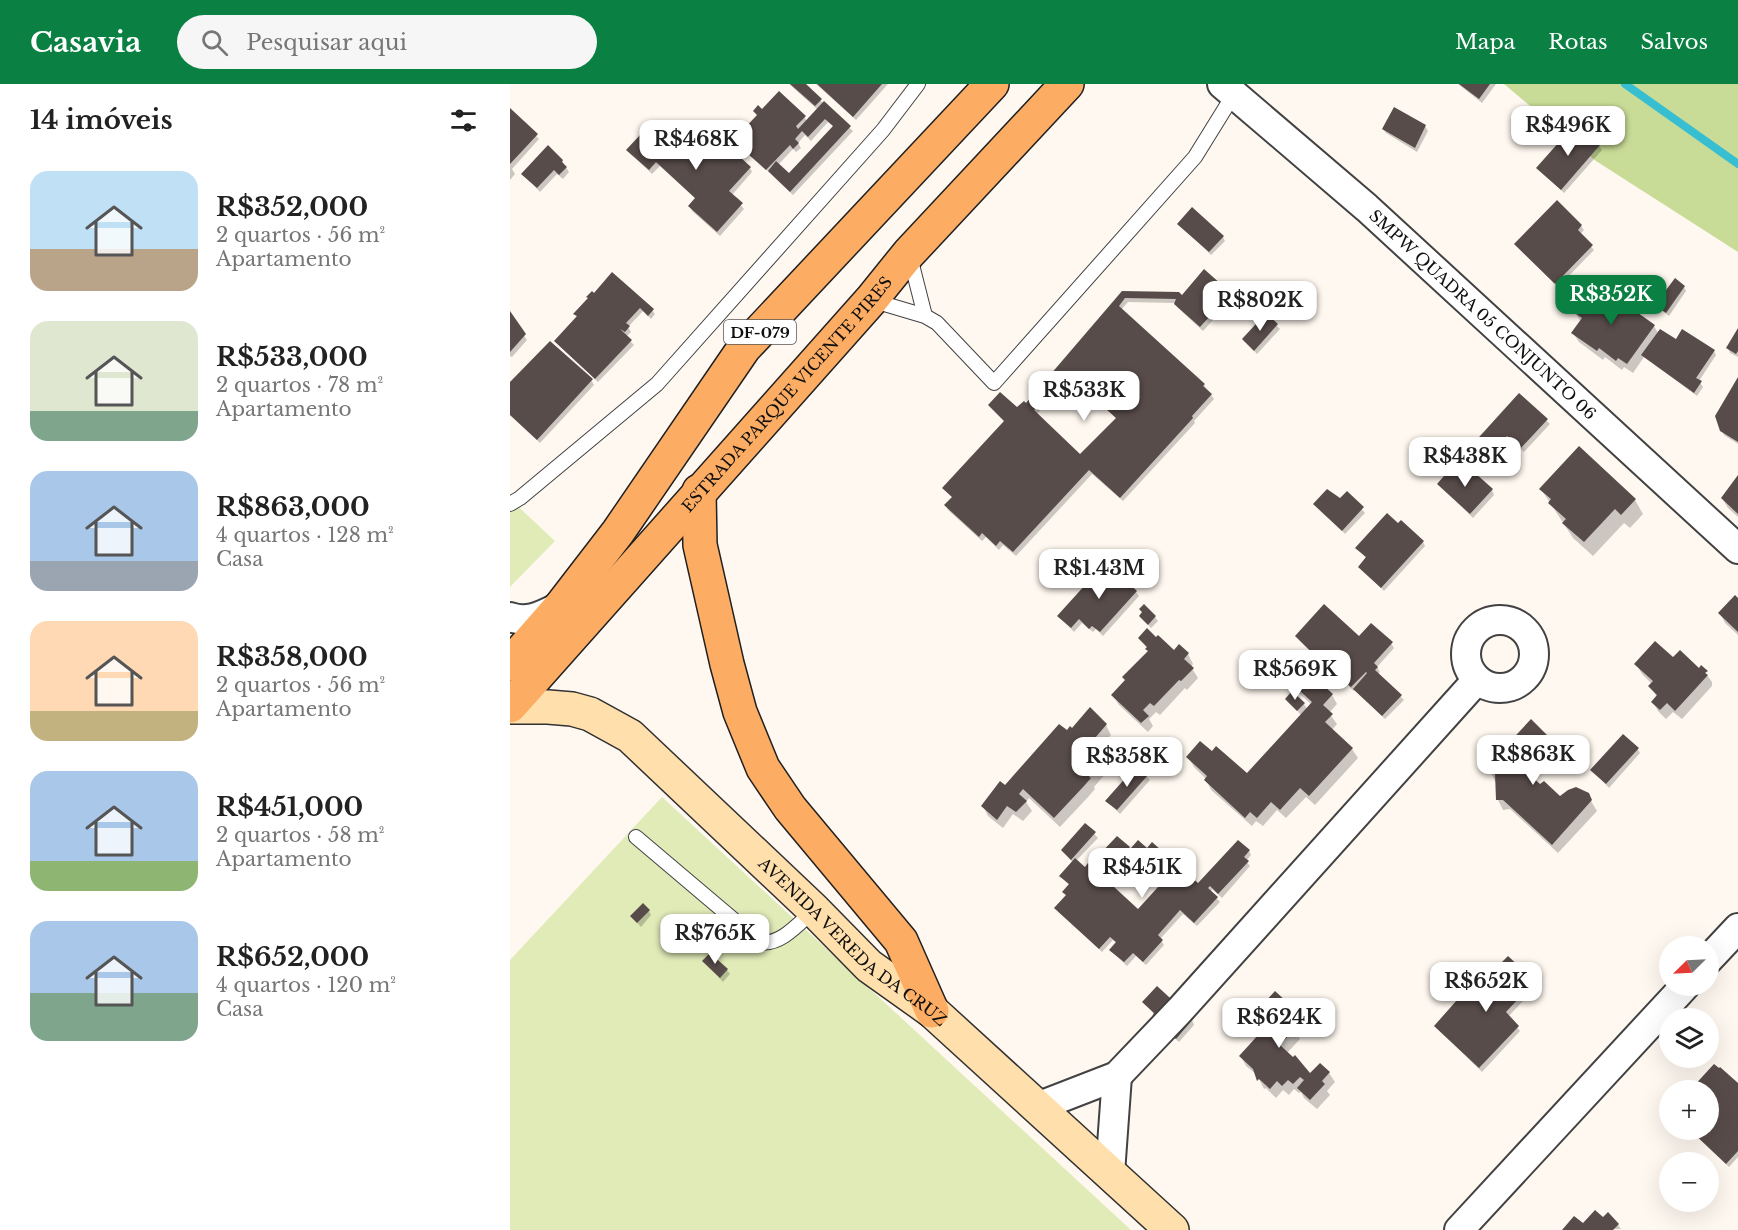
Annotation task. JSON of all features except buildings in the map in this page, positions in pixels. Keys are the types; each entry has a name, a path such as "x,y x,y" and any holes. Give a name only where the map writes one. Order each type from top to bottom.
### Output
{"main road":[{"name":"DF-079","path":"510,664 561,606 618,532 744,348 992,84"},
{"name":"ESTRADA PARQUE VICENTE PIRES","path":"510,707 699,491 871,300 909,253 1067,84"},
{"path":"699,491 700,545 727,664 740,712 763,768 790,808 901,941 932,1011"}],"street":[{"name":"SMPW QUADRA 05 CONJUNTO 06","path":"1228,89 1367,208 1738,549"},
{"path":"510,617 520,621 531,620 561,606"},
{"path":"1493,620 1529,623 1534,658 1526,678 1507,688 1486,686 1477,680 1466,661 1466,650 1475,631 1483,624 1493,620"},
{"path":"1037,1107 1117,1076 1180,1010 1477,680"},
{"name":"AVENIDA VEREDA DA CRUZ","path":"510,707 572,709 590,714 630,736 814,909 868,966 932,1011 1172,1230"},
{"path":"1719,948 1738,928"},
{"path":"1459,1230 1676,996"},
{"path":"1110,1173 1117,1076"}],"lane":[{"path":"510,504 657,384 883,130 918,84"},
{"path":"871,300 926,316 937,323 994,383 1195,157 1228,89"},
{"path":"909,253 926,316"},
{"path":"636,837 760,942 774,942 814,909"}],"green space":[{"path":"1504,84 1738,84 1738,252 1596,161"},
{"path":"510,499 555,541 510,587"},
{"path":"662,797 1131,1230 510,1230 510,960"}],"waterway":[{"path":"1625,84 1738,164"}]}
